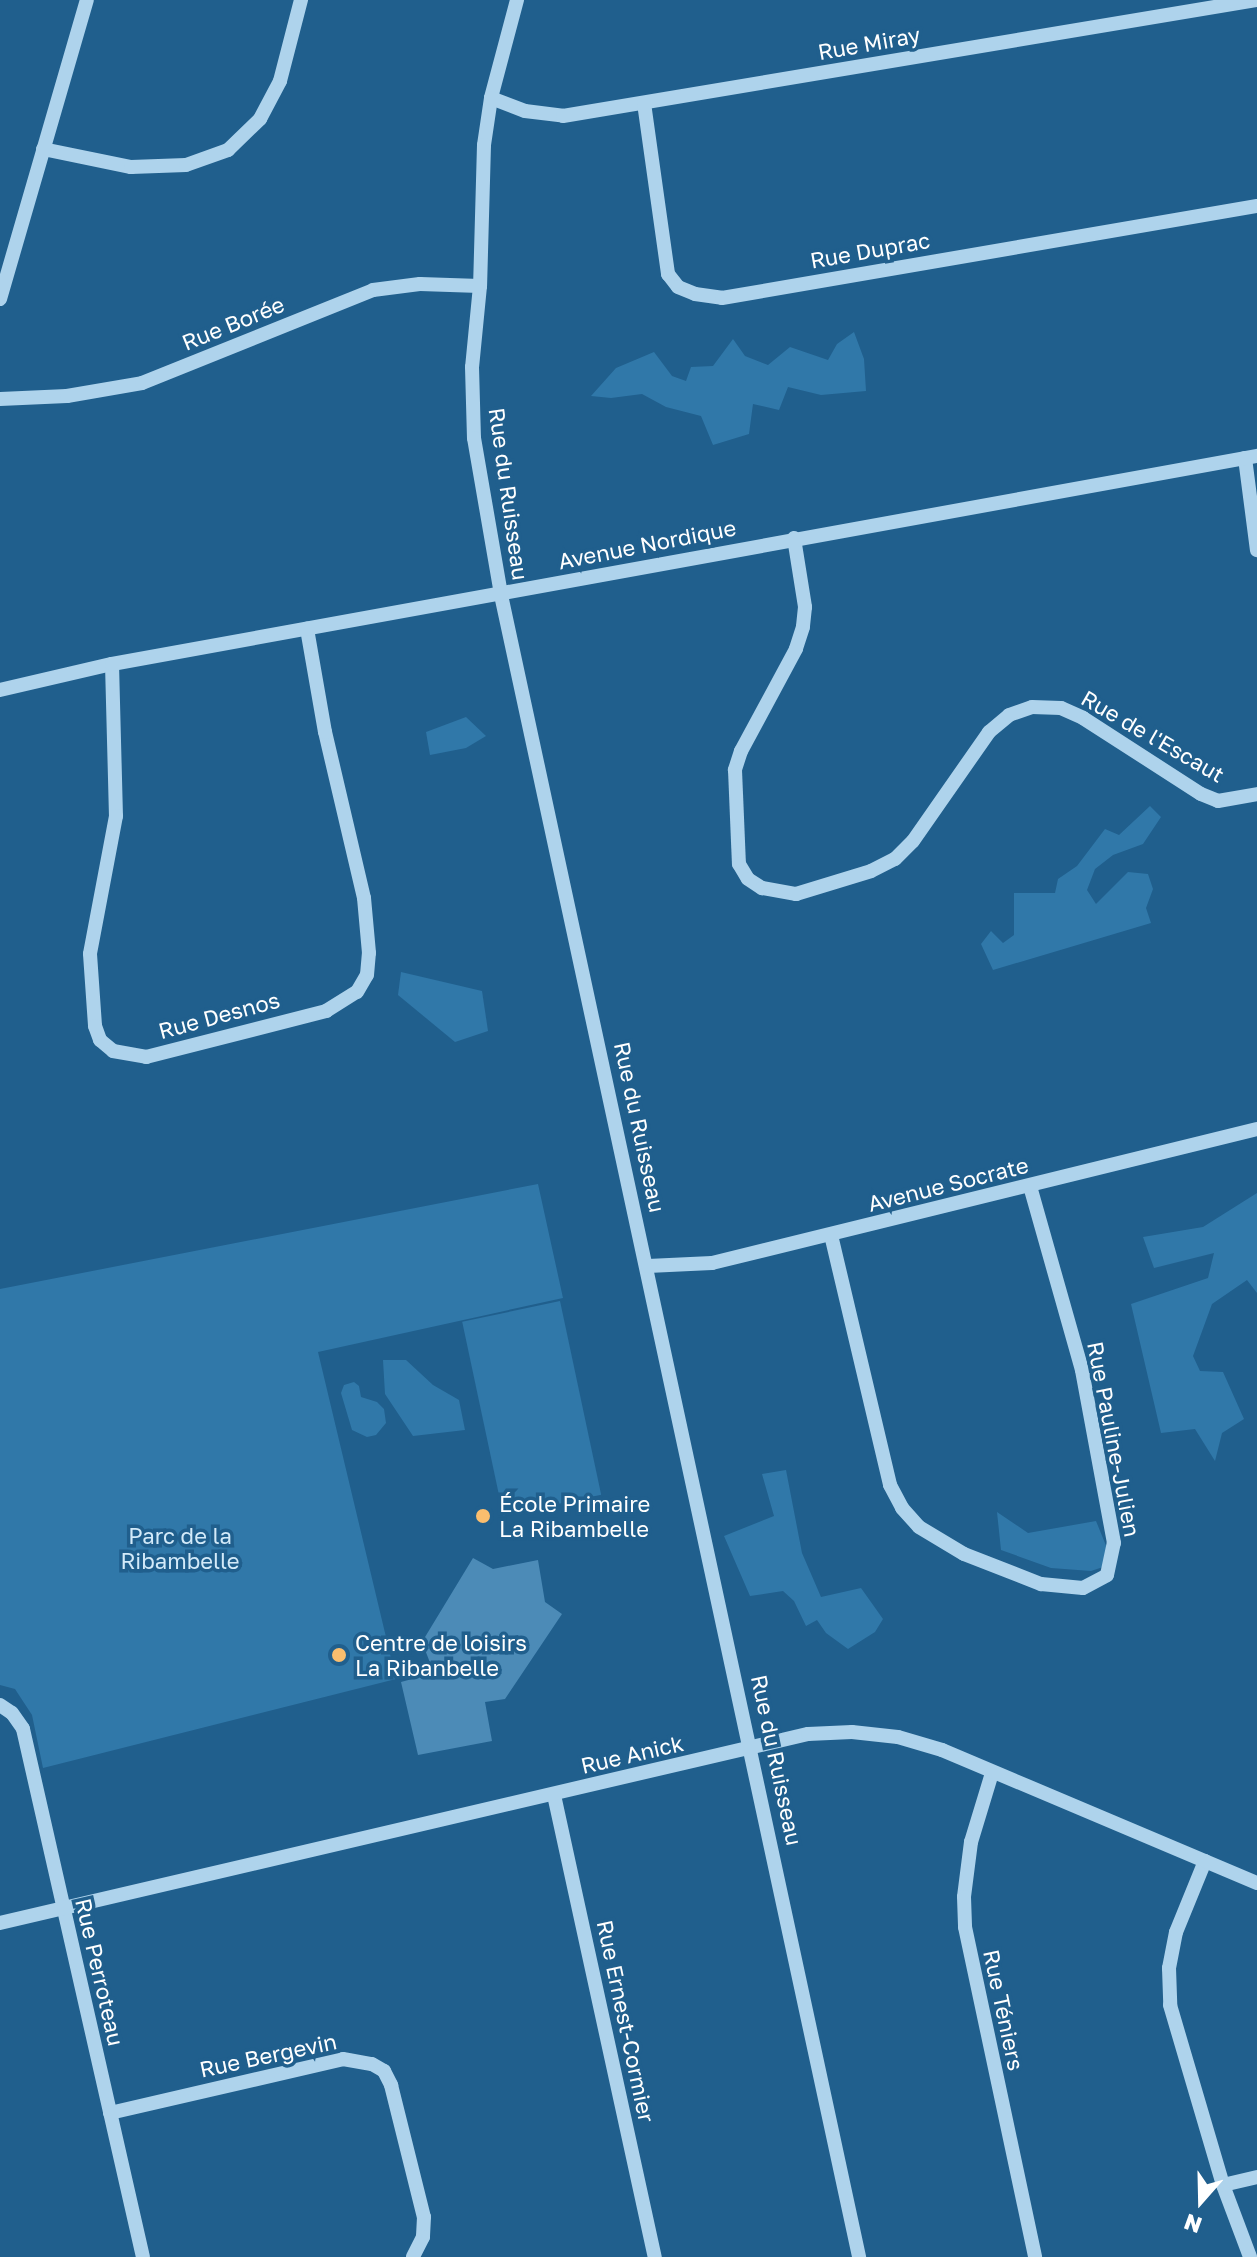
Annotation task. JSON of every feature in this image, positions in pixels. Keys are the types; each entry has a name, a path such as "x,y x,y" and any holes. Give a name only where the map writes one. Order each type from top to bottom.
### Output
{"street":[{"path":"0,299 87,0"},
{"path":"43,149 131,167 186,165 228,150 260,119 280,81 301,0"},
{"name":"Rue du Ruisseau","path":"517,0 491,98 484,145 480,286 472,367 474,438 501,595 648,1266 859,2257"},
{"name":"Rue Miray","path":"491,98 525,111 563,116 1256,0"},
{"name":"Rue Duprac","path":"644,103 668,274 678,287 695,294 722,298 1257,206"},
{"name":"Rue Borée","path":"0,399 67,396 142,383 373,290 420,284 480,286"},
{"path":"1251,457 1257,550"},
{"name":"Avenue Nordique","path":"0,690 112,664 1251,457"},
{"name":"Rue de l'Escaut","path":"794,538 805,607 803,627 796,649 741,751 735,770 739,864 748,879 762,888 796,894 871,871 895,859 913,841 989,732 1009,715 1032,707 1061,708 1083,718 1201,794 1218,801 1257,794"},
{"name":"Rue Desnos","path":"112,664 116,816 90,954 95,1026 100,1040 113,1051 146,1057 326,1011 357,992 367,975 369,953 364,898 325,732 307,629"},
{"name":"Avenue Socrate","path":"648,1266 712,1263 1257,1129"},
{"name":"Rue Pauline-Julien","path":"831,1235 890,1485 902,1508 919,1527 964,1554 1041,1584 1083,1588 1107,1575 1114,1543 1082,1370 1030,1186"},
{"name":"Rue Perroteau","path":"0,1705 12,1713 23,1729 143,2257"},
{"name":"Rue Anick","path":"0,1923 808,1734 852,1732 898,1737 942,1750 1257,1883"},
{"name":"Rue Téniers","path":"992,1773 971,1842 964,1897 965,1927 1035,2257"},
{"name":"Rue Ernest-Cormier","path":"554,1795 655,2257"},
{"path":"1205,1861 1176,1932 1169,1968 1170,2005 1223,2185 1250,2257"},
{"name":"Rue Bergevin","path":"110,2113 343,2059 372,2064 384,2071 391,2085 424,2217 423,2237 413,2257"},
{"path":"1223,2185 1257,2177"}],"green space":[{"path":"854,332 864,359 866,391 821,395 788,387 779,410 753,404 749,434 713,445 701,416 666,407 642,394 611,398 591,396 616,368 654,352 672,376 686,381 691,367 713,366 733,339 745,356 768,365 790,347 828,360 837,344"},
{"path":"466,717 486,736 466,748 430,755 426,732"},
{"path":"1150,806 1161,817 1143,844 1113,855 1095,869 1087,890 1096,904 1128,872 1148,874 1153,889 1146,908 1151,923 993,970 981,944 991,931 1003,943 1014,935 1014,893 1055,893 1058,879 1077,866 1105,829 1119,835"},
{"path":"401,972 482,991 488,1031 455,1042 398,995"},
{"name":"Parc de la Ribambelle","path":"538,1184 563,1298 318,1352 396,1679 43,1768 32,1715 15,1689 0,1685 0,1289"},
{"path":"1257,1193 1257,1293 1247,1280 1212,1304 1193,1356 1200,1371 1223,1372 1244,1419 1222,1433 1215,1461 1195,1429 1161,1433 1131,1304 1208,1278 1214,1253 1154,1268 1143,1237 1203,1227"},
{"path":"560,1301 601,1495 503,1515 462,1322"},
{"path":"383,1360 406,1360 433,1385 459,1400 465,1430 413,1436 385,1394"},
{"path":"354,1382 359,1386 361,1397 377,1402 384,1409 386,1423 376,1435 367,1437 352,1430 341,1393 344,1385"},
{"path":"786,1470 802,1553 821,1597 861,1588 883,1619 875,1632 848,1649 826,1633 817,1620 806,1626 794,1601 783,1591 750,1596 724,1536 774,1516 762,1474"},
{"path":"997,1512 1028,1533 1096,1521 1107,1548 1106,1566 1091,1571 1051,1568 1001,1550"}],"building":[{"path":"473,1558 493,1569 538,1560 545,1602 562,1614 505,1699 485,1702 492,1741 418,1755 401,1682 434,1673 422,1642"}],"place":[{"name":"École Primaire La Ribambelle","path":"483,1516"},
{"name":"Centre de loisirs La Ribanbelle","path":"339,1655"}]}
